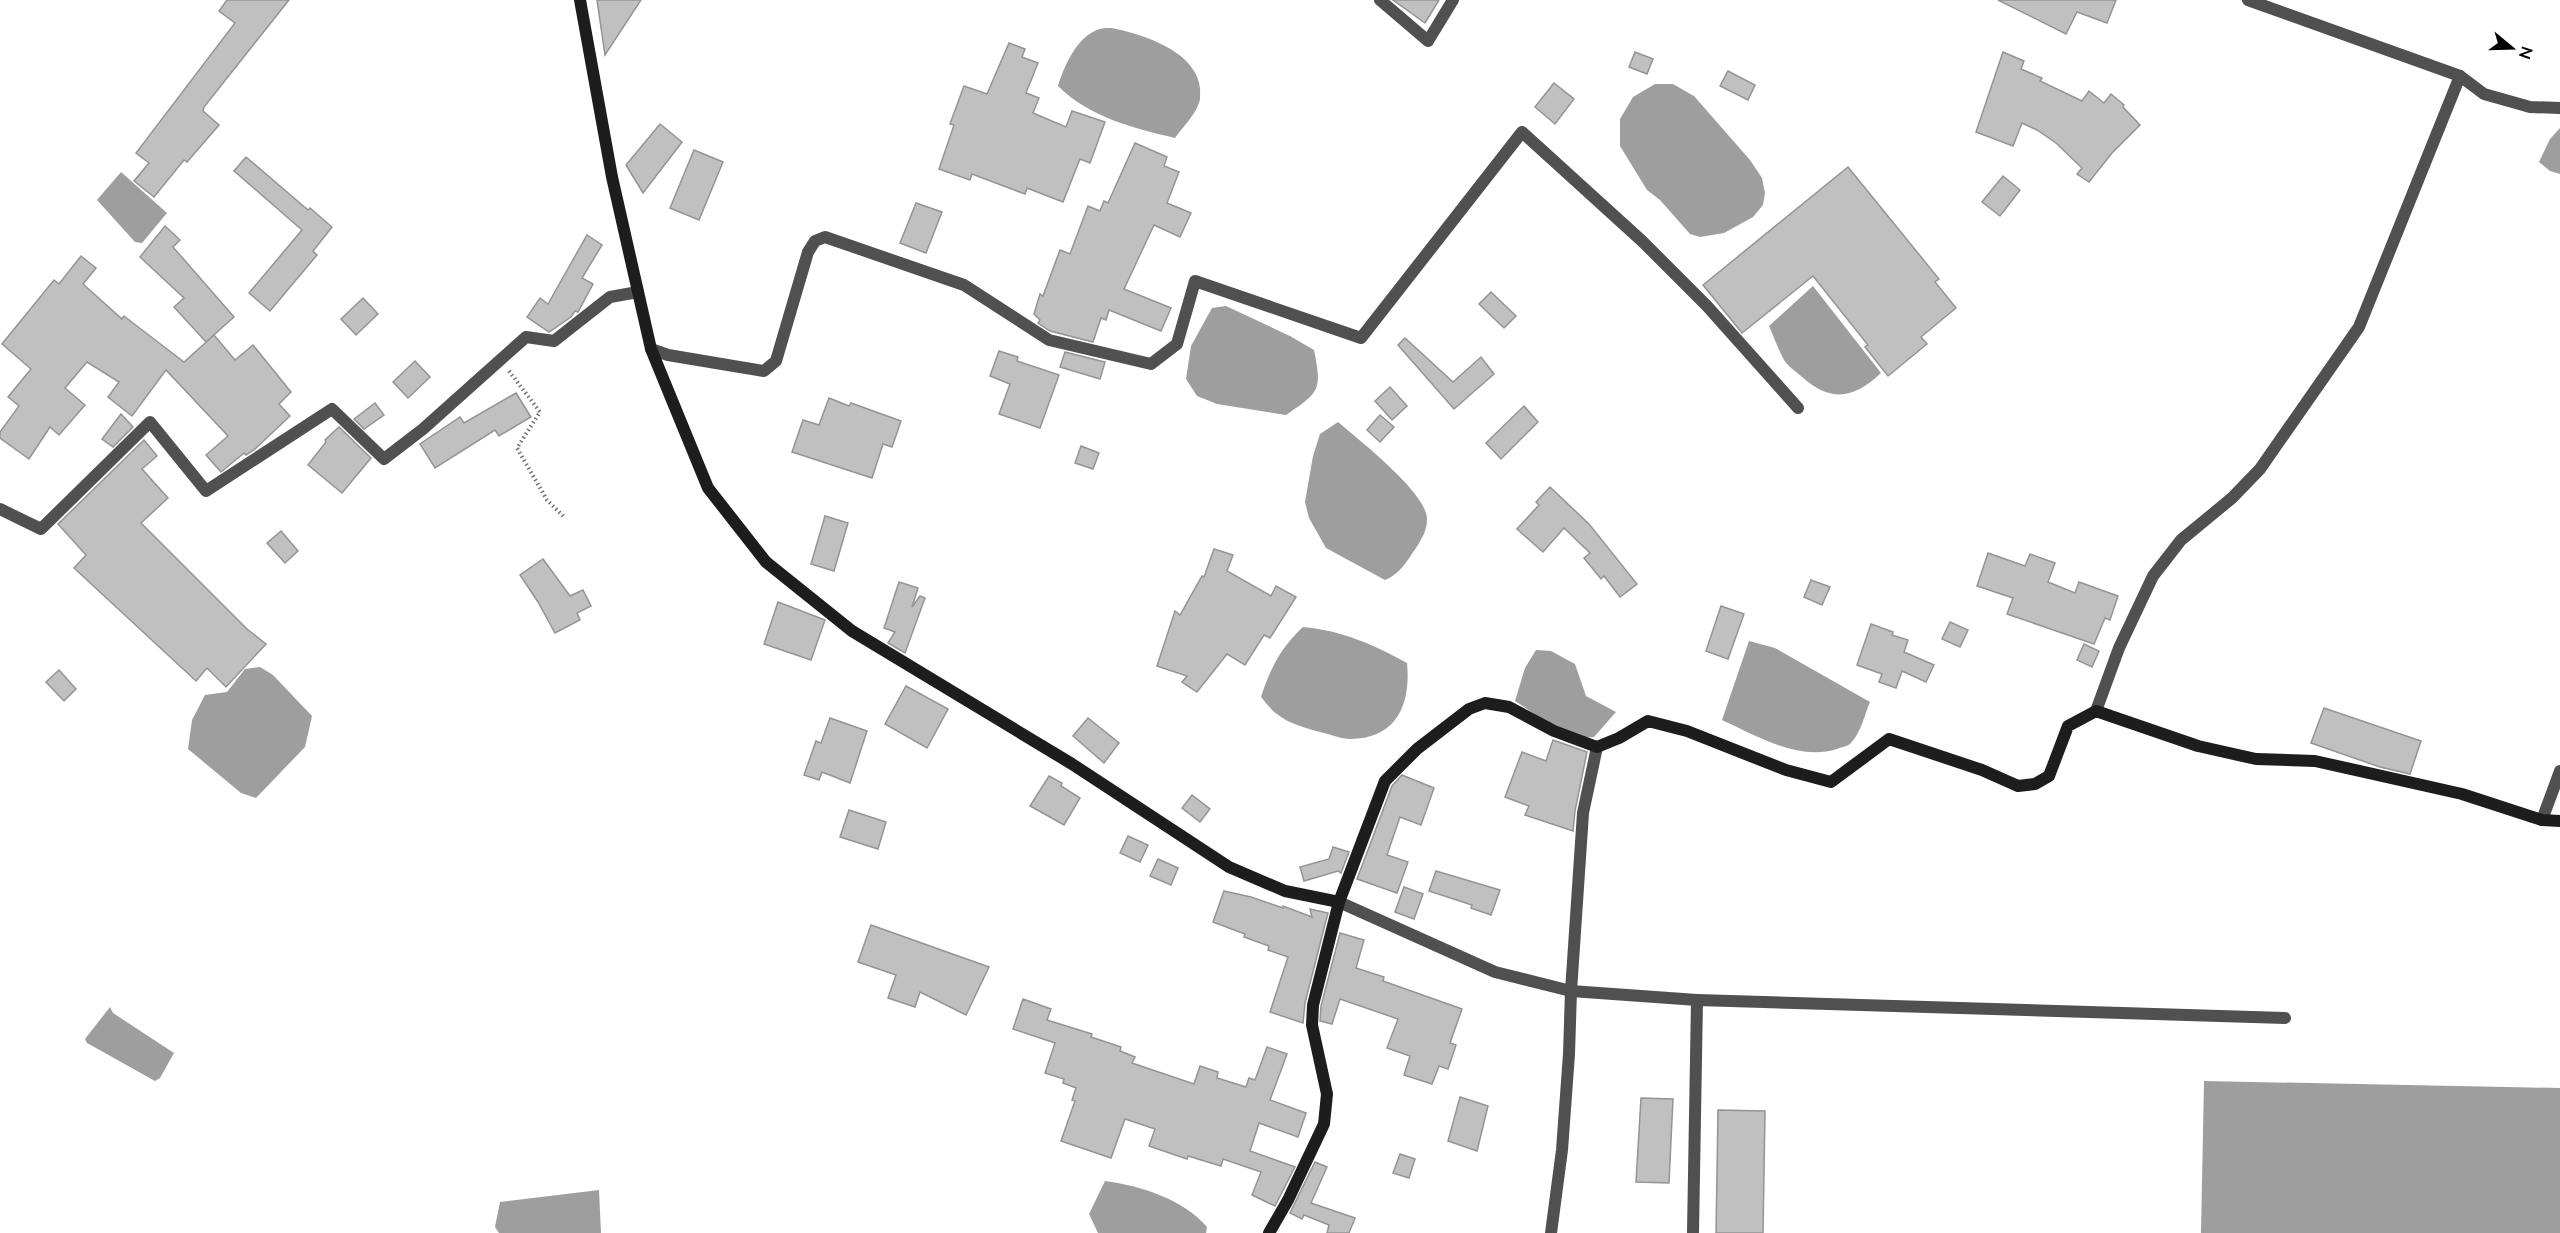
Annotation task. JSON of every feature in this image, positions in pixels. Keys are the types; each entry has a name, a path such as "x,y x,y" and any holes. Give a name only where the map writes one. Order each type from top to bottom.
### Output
{"street":[{"path":"580,0 612,177 651,349 708,488 766,562 852,631 1072,764 1229,867 1285,891 1339,902 1495,972 1571,991 1697,1000 2285,1018"},
{"path":"1380,0 1428,41 1453,0"},
{"path":"2248,0 2460,76 2484,93 2530,107 2560,108"},
{"path":"1269,1233 1288,1200 1324,1124 1327,1094 1312,1026 1313,1005 1339,902 1385,782 1418,749 1469,709 1485,703 1509,707 1554,731 1597,747 1619,738 1648,721 1687,731 1786,770 1831,782 1888,739 1982,770 2018,786 2035,784 2049,776 2068,726 2096,711 2119,648 2153,576 2181,540 2232,498 2260,469 2359,327 2460,76"},
{"path":"651,349 668,355 764,371 776,361 808,252 815,241 825,237 964,285 1049,340 1151,364 1177,344 1196,281 1361,338 1522,132 1642,241 1707,306 1798,408"},
{"path":"0,508 41,529 150,422 206,491 333,410 384,459 423,429 526,337 554,341 610,297 638,292"},
{"path":"2096,711 2198,746 2256,759 2315,760 2462,794 2542,820 2560,821"},
{"path":"1551,1233 1563,1140 1583,813 1597,747"},
{"path":"2542,820 2560,771"},
{"path":"1693,1233 1697,1000"}],"path":[{"path":"502,360 540,412 517,448 547,500 565,518"}],"shaded area":[{"path":"1112,28 1141,36 1171,49 1194,70 1199,83 1199,104 1175,138 1112,120 1083,106 1058,86 1067,62 1083,39 1099,29"},
{"path":"1655,84 1673,84 1694,96 1750,160 1762,178 1765,193 1763,205 1753,217 1724,233 1700,237 1690,234 1660,200 1647,190 1620,146 1620,119 1633,97"},
{"path":"2560,128 2560,174 2550,171 2539,162 2550,139"},
{"path":"121,172 167,213 142,243 135,242 97,200"},
{"path":"1813,286 1881,373 1861,388 1842,394 1822,391 1784,360 1769,326"},
{"path":"1226,306 1314,350 1318,374 1316,389 1306,401 1286,415 1217,404 1197,396 1186,379 1191,346 1212,308"},
{"path":"1338,422 1390,467 1416,495 1424,508 1427,523 1422,538 1403,567 1385,580 1326,548 1309,518 1305,502 1313,456 1320,434"},
{"path":"1303,627 1330,631 1357,639 1407,663 1408,678 1403,705 1390,726 1366,737 1344,738 1312,730 1282,718 1261,697 1277,659"},
{"path":"1749,641 1775,648 1870,702 1854,740 1847,746 1837,749 1808,752 1778,745 1722,720"},
{"path":"1536,650 1551,651 1575,664 1586,696 1616,712 1594,737 1583,737 1562,731 1515,701 1525,668"},
{"path":"260,667 273,675 312,716 305,747 256,798 241,793 188,749 192,720 205,695 227,692 245,669"},
{"path":"110,1007 113,1013 174,1053 160,1078 155,1081 87,1043 85,1039"},
{"path":"2204,1081 2560,1088 2560,1233 2201,1233"},
{"path":"1105,1181 1147,1190 1174,1201 1207,1227 1206,1233 1098,1233 1089,1214"},
{"path":"599,1190 601,1233 499,1233 495,1227 500,1202"}],"building":[{"path":"227,0 289,0 204,107 203,111 219,125 187,162 184,160 154,197 134,181 149,163 136,153 235,23 219,11"},
{"path":"597,0 641,0 605,55"},
{"path":"1393,0 1439,0 1425,23"},
{"path":"1998,0 2116,0 2107,23 2077,12 2066,34"},
{"path":"1009,43 1025,49 1022,57 1038,63 1026,93 1039,98 1033,113 1066,127 1072,111 1105,122 1090,163 1080,159 1063,202 1027,188 1025,194 972,174 970,180 939,169 954,125 950,124 964,86 987,94"},
{"path":"1635,52 1653,59 1647,74 1629,67"},
{"path":"2003,52 2024,61 2021,69 2042,78 2040,81 2082,101 2089,91 2104,103 2111,94 2124,105 2123,107 2140,125 2112,153 2089,182 2077,174 2082,168 2056,143 2022,123 2013,146 1976,132"},
{"path":"1728,71 1755,85 1748,100 1720,86"},
{"path":"1554,83 1574,99 1555,124 1535,107"},
{"path":"660,124 682,142 643,193 626,165"},
{"path":"1135,143 1167,157 1164,166 1179,172 1167,203 1191,213 1180,237 1154,225 1124,289 1171,308 1161,331 1109,310 1106,320 1101,318 1093,342 1050,331 1038,323 1040,320 1034,314 1040,294 1043,296 1060,250 1070,254 1088,206 1100,211 1104,201 1108,203"},
{"path":"694,150 723,162 699,220 670,208"},
{"path":"246,157 308,210 310,208 332,227 313,251 317,255 270,311 249,293 302,230 234,171"},
{"path":"1848,167 1939,279 1935,282 1956,308 1921,337 1927,344 1888,376 1865,347 1868,345 1813,276 1742,333 1703,285"},
{"path":"2003,176 2020,190 2000,216 1982,202"},
{"path":"916,203 942,212 926,253 900,243"},
{"path":"165,226 180,240 173,247 234,317 206,342 174,307 184,298 140,257"},
{"path":"587,235 602,245 582,278 593,284 578,312 575,311 571,317 549,332 527,317 540,298 548,304"},
{"path":"81,256 96,268 83,284 122,319 124,316 184,362 214,335 235,360 253,345 291,392 279,404 290,416 254,450 246,455 244,453 221,472 206,455 228,436 166,370 132,416 108,397 119,382 87,362 65,388 85,405 59,435 50,427 29,459 0,438 0,432 19,406 8,397 31,369 2,344 54,280 59,284"},
{"path":"1491,292 1516,316 1504,328 1479,304"},
{"path":"363,298 378,314 356,335 341,319"},
{"path":"1405,338 1453,382 1481,357 1494,374 1454,409 1398,345"},
{"path":"999,351 1018,357 1017,361 1059,375 1040,428 999,414 1010,384 990,376"},
{"path":"1065,352 1105,362 1100,379 1060,367"},
{"path":"415,361 430,377 408,398 393,382"},
{"path":"1390,387 1407,406 1392,420 1375,401"},
{"path":"516,393 531,417 499,436 495,430 435,468 420,444 460,417 464,423"},
{"path":"829,398 849,406 851,403 901,421 892,447 883,444 872,478 792,452 803,420 819,425"},
{"path":"375,403 384,415 364,429 354,419"},
{"path":"1524,406 1538,422 1501,459 1486,443"},
{"path":"121,414 133,427 113,447 102,439"},
{"path":"1380,415 1394,427 1380,442 1367,430"},
{"path":"339,427 371,458 342,493 308,465 326,442 325,440"},
{"path":"144,440 157,456 142,469 168,498 141,523 247,629 266,644 226,687 207,668 196,681 74,568 86,555 58,524"},
{"path":"1081,446 1099,453 1093,469 1075,463"},
{"path":"1550,487 1589,524 1637,584 1620,597 1604,576 1601,579 1584,558 1590,553 1564,528 1543,552 1517,529 1539,505 1536,502"},
{"path":"825,516 848,523 834,571 811,564"},
{"path":"281,531 298,551 285,563 267,543"},
{"path":"1214,549 1233,555 1227,571 1271,596 1276,586 1296,597 1270,638 1264,635 1245,665 1227,654 1197,692 1182,682 1187,676 1157,666 1175,611 1180,615 1202,576 1204,577"},
{"path":"1988,553 2025,566 2030,554 2055,563 2048,582 2075,593 2079,582 2118,596 2110,620 2105,618 2094,644 2007,614 2013,598 1977,586"},
{"path":"543,559 570,596 583,590 591,606 577,613 580,620 555,633 520,575"},
{"path":"1811,580 1830,587 1822,605 1804,597"},
{"path":"899,582 918,588 912,607 920,596 925,598 905,653 888,643 895,632 884,628"},
{"path":"778,602 825,620 811,660 764,644"},
{"path":"1721,606 1744,614 1728,659 1706,651"},
{"path":"1950,622 1968,630 1960,647 1942,639"},
{"path":"1871,624 1908,640 1904,652 1934,665 1926,682 1902,671 1896,688 1879,682 1882,674 1857,665"},
{"path":"2084,644 2099,651 2092,667 2077,660"},
{"path":"59,670 76,689 64,701 46,682"},
{"path":"906,686 948,709 927,748 885,724"},
{"path":"2324,708 2421,741 2410,774 2380,767 2311,743"},
{"path":"830,718 867,731 850,783 822,772 819,780 804,775 816,741 821,743"},
{"path":"1088,718 1119,743 1104,763 1073,736"},
{"path":"1553,740 1587,752 1573,831 1525,815 1529,806 1505,797 1522,752 1546,761"},
{"path":"1402,775 1434,788 1421,825 1400,817 1387,855 1408,862 1397,893 1357,879 1392,786"},
{"path":"1049,776 1062,783 1061,786 1080,798 1064,825 1030,806"},
{"path":"1192,795 1210,809 1200,822 1182,808"},
{"path":"849,810 886,822 878,849 840,837"},
{"path":"1128,836 1148,845 1140,862 1120,853"},
{"path":"1333,847 1349,852 1341,873 1338,871 1304,881 1300,867 1329,859"},
{"path":"1158,859 1178,868 1171,885 1150,876"},
{"path":"1436,871 1500,890 1491,915 1471,908 1472,905 1429,891"},
{"path":"1404,887 1423,894 1414,919 1395,912"},
{"path":"1224,891 1283,908 1283,906 1312,917 1310,909 1328,913 1305,1003 1303,1023 1270,1012 1288,957 1268,950 1269,946 1244,937 1245,934 1213,922"},
{"path":"871,925 989,967 966,1015 920,992 915,1007 888,998 896,975 858,962"},
{"path":"1340,933 1364,940 1356,968 1384,977 1383,981 1462,1009 1450,1043 1456,1045 1448,1069 1439,1066 1432,1084 1404,1075 1410,1056 1387,1048 1398,1019 1340,999 1332,1024 1320,1021 1321,1006"},
{"path":"1023,999 1051,1009 1047,1020 1092,1034 1091,1037 1121,1047 1120,1051 1135,1057 1132,1063 1194,1084 1200,1066 1218,1072 1217,1078 1246,1087 1249,1078 1255,1080 1267,1047 1287,1054 1270,1100 1306,1113 1298,1137 1259,1123 1250,1151 1295,1167 1275,1206 1252,1195 1261,1172 1223,1159 1221,1166 1188,1156 1187,1159 1149,1146 1155,1129 1125,1119 1111,1158 1061,1141 1075,1101 1072,1100 1076,1088 1063,1083 1064,1079 1045,1073 1055,1043 1013,1029"},
{"path":"1460,1097 1488,1106 1477,1151 1448,1141"},
{"path":"1641,1098 1673,1099 1669,1183 1636,1182"},
{"path":"1718,1110 1765,1111 1763,1233 1716,1233"},
{"path":"1400,1154 1415,1159 1409,1178 1393,1173"},
{"path":"1315,1162 1327,1167 1311,1203 1355,1218 1349,1233 1327,1233 1329,1225 1304,1215 1302,1219 1290,1213"}]}
